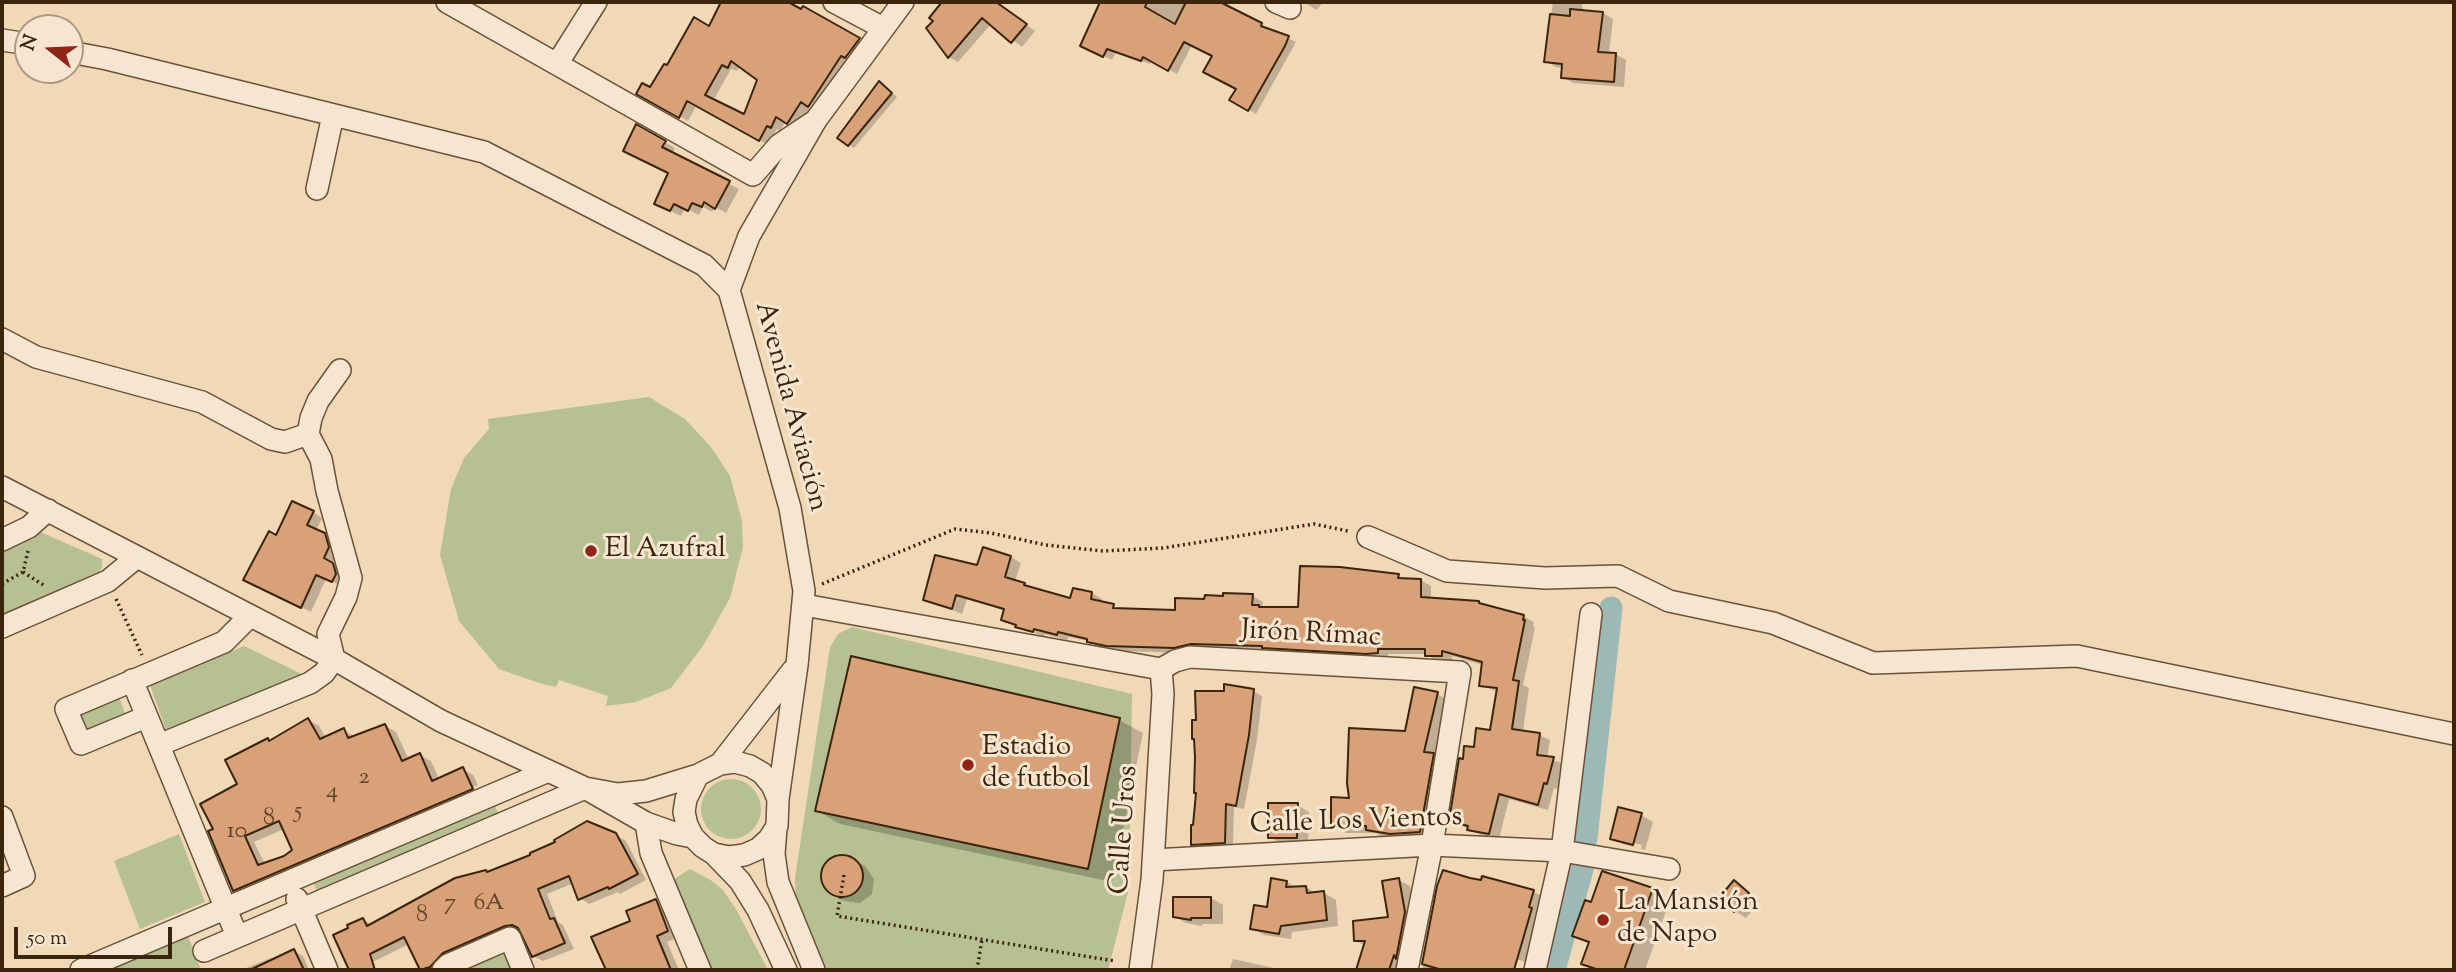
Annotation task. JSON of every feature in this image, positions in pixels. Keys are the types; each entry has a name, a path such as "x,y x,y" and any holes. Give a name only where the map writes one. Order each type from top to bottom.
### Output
{"street":[{"path":"447,2 753,175 779,145 816,120"},
{"path":"558,64 596,2"},
{"path":"834,2 883,28"},
{"name":"Avenida Aviación","path":"778,799 804,598 790,508 729,290 749,236 816,120 903,2"},
{"path":"84,55 484,152 704,265 729,290"},
{"path":"317,189 333,115"},
{"path":"2,339 36,357 202,402 271,439 285,442 308,434"},
{"path":"159,745 310,683 324,673 334,659 328,634 346,597 351,578 321,459 308,434 318,401 340,370"},
{"path":"2,487 334,659 441,720 584,788 646,823 693,837"},
{"path":"2,540 29,527 48,510"},
{"path":"1368,537 1447,571 1545,578 1618,576 1669,601 1773,623 1873,663 2077,656 2454,734"},
{"path":"2,627 108,581 136,557"},
{"path":"804,598 1161,669"},
{"path":"1535,970 1562,851 1591,614"},
{"path":"146,718 81,744 66,709 224,642 250,616"},
{"name":"Jirón Rímac","path":"1161,669 1189,657 1460,672 1432,845"},
{"path":"193,922 208,960 237,936 584,788 618,794 632,793 698,775 720,764 797,666"},
{"name":"Calle Uros","path":"1140,970 1153,860 1163,694 1161,669"},
{"path":"141,676 146,718 237,936"},
{"path":"720,764 742,764 762,773 772,785 778,799 779,812 774,854 778,882 811,969"},
{"path":"81,970 546,772"},
{"path":"698,775 686,799 684,812 687,825 693,837 740,881 758,910 786,970"},
{"path":"2,817 24,876 2,886"},
{"path":"646,823 651,853 700,970"},
{"path":"714,854 729,857 758,849 769,839 776,825"},
{"path":"1407,970 1432,845"},
{"name":"Calle Los Vientos","path":"1153,860 1432,845 1562,851 1669,869"},
{"path":"290,881 327,970"},
{"path":"443,970 448,965 510,938 523,970"}],"path":[{"path":"804,598 955,529 991,533 1046,545 1103,551 1163,548 1314,524 1368,537"},
{"path":"2,584 23,572 28,550"},
{"path":"23,572 54,592"},
{"path":"108,581 141,676"},
{"path":"844,875 837,916 1115,961"},
{"path":"977,970 982,939"}],"green space":[{"name":"El Azufral","path":"649,397 685,419 711,447 730,476 742,521 743,547 730,598 703,646 671,688 636,702 606,706 608,696 559,680 556,687 542,684 499,669 459,621 440,555 451,489 464,458 489,429 488,419"},
{"path":"38,531 102,559 102,567 97,577 2,617 2,547"},
{"path":"852,627 1132,694 1129,888 1108,970 825,970 796,906 795,878 830,647 838,634"},
{"path":"244,646 302,674 166,730 150,685"},
{"path":"119,697 125,713 86,731 79,715"},
{"path":"731,779 748,784 756,792 761,809 756,826 748,834 731,839 714,834 706,826 701,809 706,792 714,784"},
{"path":"494,804 499,815 318,893 313,882"},
{"path":"179,834 205,902 140,929 114,861"},
{"path":"690,869 723,890 768,970 709,970 671,881"},
{"path":"188,936 201,970 102,970"},
{"path":"507,945 514,970 452,970"}],"building":[{"path":"721,2 788,2 801,9 803,6 860,38 845,58 841,56 808,107 801,102 787,124 776,117 771,128 767,126 759,141 687,101 679,118 636,94 642,83 650,87 664,64 667,65 694,17 709,26","holes":["731,61 757,80 744,114 705,95 722,65 728,68"]},
{"path":"942,2 996,2 1027,24 1011,43 982,18 948,58 926,28 933,21 929,18"},
{"path":"1100,2 1147,2 1145,7 1175,24 1186,2 1220,2 1262,23 1261,26 1289,36 1248,111 1229,100 1236,89 1203,72 1212,56 1184,42 1168,71 1143,57 1141,61 1107,49 1103,57 1080,46"},
{"path":"1570,9 1603,12 1598,52 1616,53 1614,82 1561,78 1562,64 1544,62 1550,14 1570,16"},
{"path":"879,81 892,93 848,146 837,138"},
{"path":"636,124 666,141 662,147 730,181 715,209 704,202 702,207 692,203 688,211 674,204 670,211 654,204 668,173 623,151"},
{"path":"292,501 314,511 307,525 325,533 329,547 324,558 333,563 336,574 332,582 316,575 301,608 243,580 269,531 276,535"},
{"path":"983,547 1011,556 1005,577 1070,598 1073,588 1092,592 1091,599 1114,604 1113,608 1175,610 1175,598 1204,599 1205,595 1223,596 1223,593 1253,594 1252,605 1259,607 1298,607 1300,566 1340,567 1399,574 1398,578 1421,579 1421,597 1479,601 1524,615 1513,680 1519,681 1512,729 1540,733 1537,755 1554,757 1538,805 1499,794 1489,834 1467,830 1468,826 1449,821 1459,758 1463,759 1464,746 1474,747 1476,728 1490,730 1497,688 1479,686 1482,662 1442,651 1442,656 1425,656 1425,649 1378,649 1378,653 1366,654 1262,646 1106,646 1058,632 1057,635 1015,627 1016,625 1001,620 1004,609 956,595 952,609 923,600 935,555 977,565"},
{"name":"Estadio de futbol","path":"851,656 1120,718 1088,869 815,811"},
{"path":"1224,684 1254,689 1236,806 1226,804 1225,843 1191,845 1196,793 1192,739 1192,720 1196,720 1195,691 1224,691"},
{"path":"1414,687 1438,692 1424,752 1434,753 1420,832 1390,834 1366,830 1366,826 1331,826 1331,797 1349,798 1349,728 1405,731"},
{"path":"308,718 320,739 344,728 348,738 385,724 402,761 420,753 432,781 463,767 473,789 233,891 208,831 213,829 200,804 237,784 225,760 268,738 269,741","holes":["279,821 292,850 284,856 258,865 245,836"]},
{"path":"1268,803 1298,803 1297,838 1268,838"},
{"path":"1618,807 1642,813 1633,845 1610,839"},
{"path":"587,821 616,833 638,874 609,889 608,887 578,900 569,876 538,889 550,919 554,918 565,943 532,957 518,928 505,926 443,953 430,967 420,970 404,937 370,954 375,970 349,970 333,935 348,928 347,925 363,918 367,926 455,878 486,870 487,872 530,855"},
{"path":"842,855 857,861 863,876 857,891 842,897 827,891 821,876 827,861"},
{"path":"1443,870 1481,880 1482,876 1534,890 1529,907 1532,908 1514,970 1442,970 1422,964 1437,886"},
{"path":"1602,871 1653,888 1624,970 1599,970 1581,964 1589,942 1572,936 1585,900 1591,902"},
{"path":"1271,878 1287,881 1286,887 1306,886 1307,893 1324,891 1327,920 1281,926 1279,934 1250,929 1254,905 1267,907"},
{"path":"1399,878 1405,912 1396,959 1394,955 1389,970 1356,970 1365,941 1354,941 1353,921 1388,917 1382,881"},
{"path":"1734,880 1749,893 1734,912 1718,899"},
{"path":"1173,897 1211,897 1211,918 1191,920 1173,917"},
{"path":"656,899 668,931 657,936 671,970 606,970 591,937 630,921 626,911"},
{"path":"294,949 304,970 250,970"}],"waterway":[{"path":"1586,838 1611,608"},
{"path":"1554,970 1582,869"}],"place":[{"name":"El Azufral","path":"591,551"},
{"name":"Estadio de futbol","path":"968,765"},
{"name":"La Mansión de Napo","path":"1603,920"}]}
